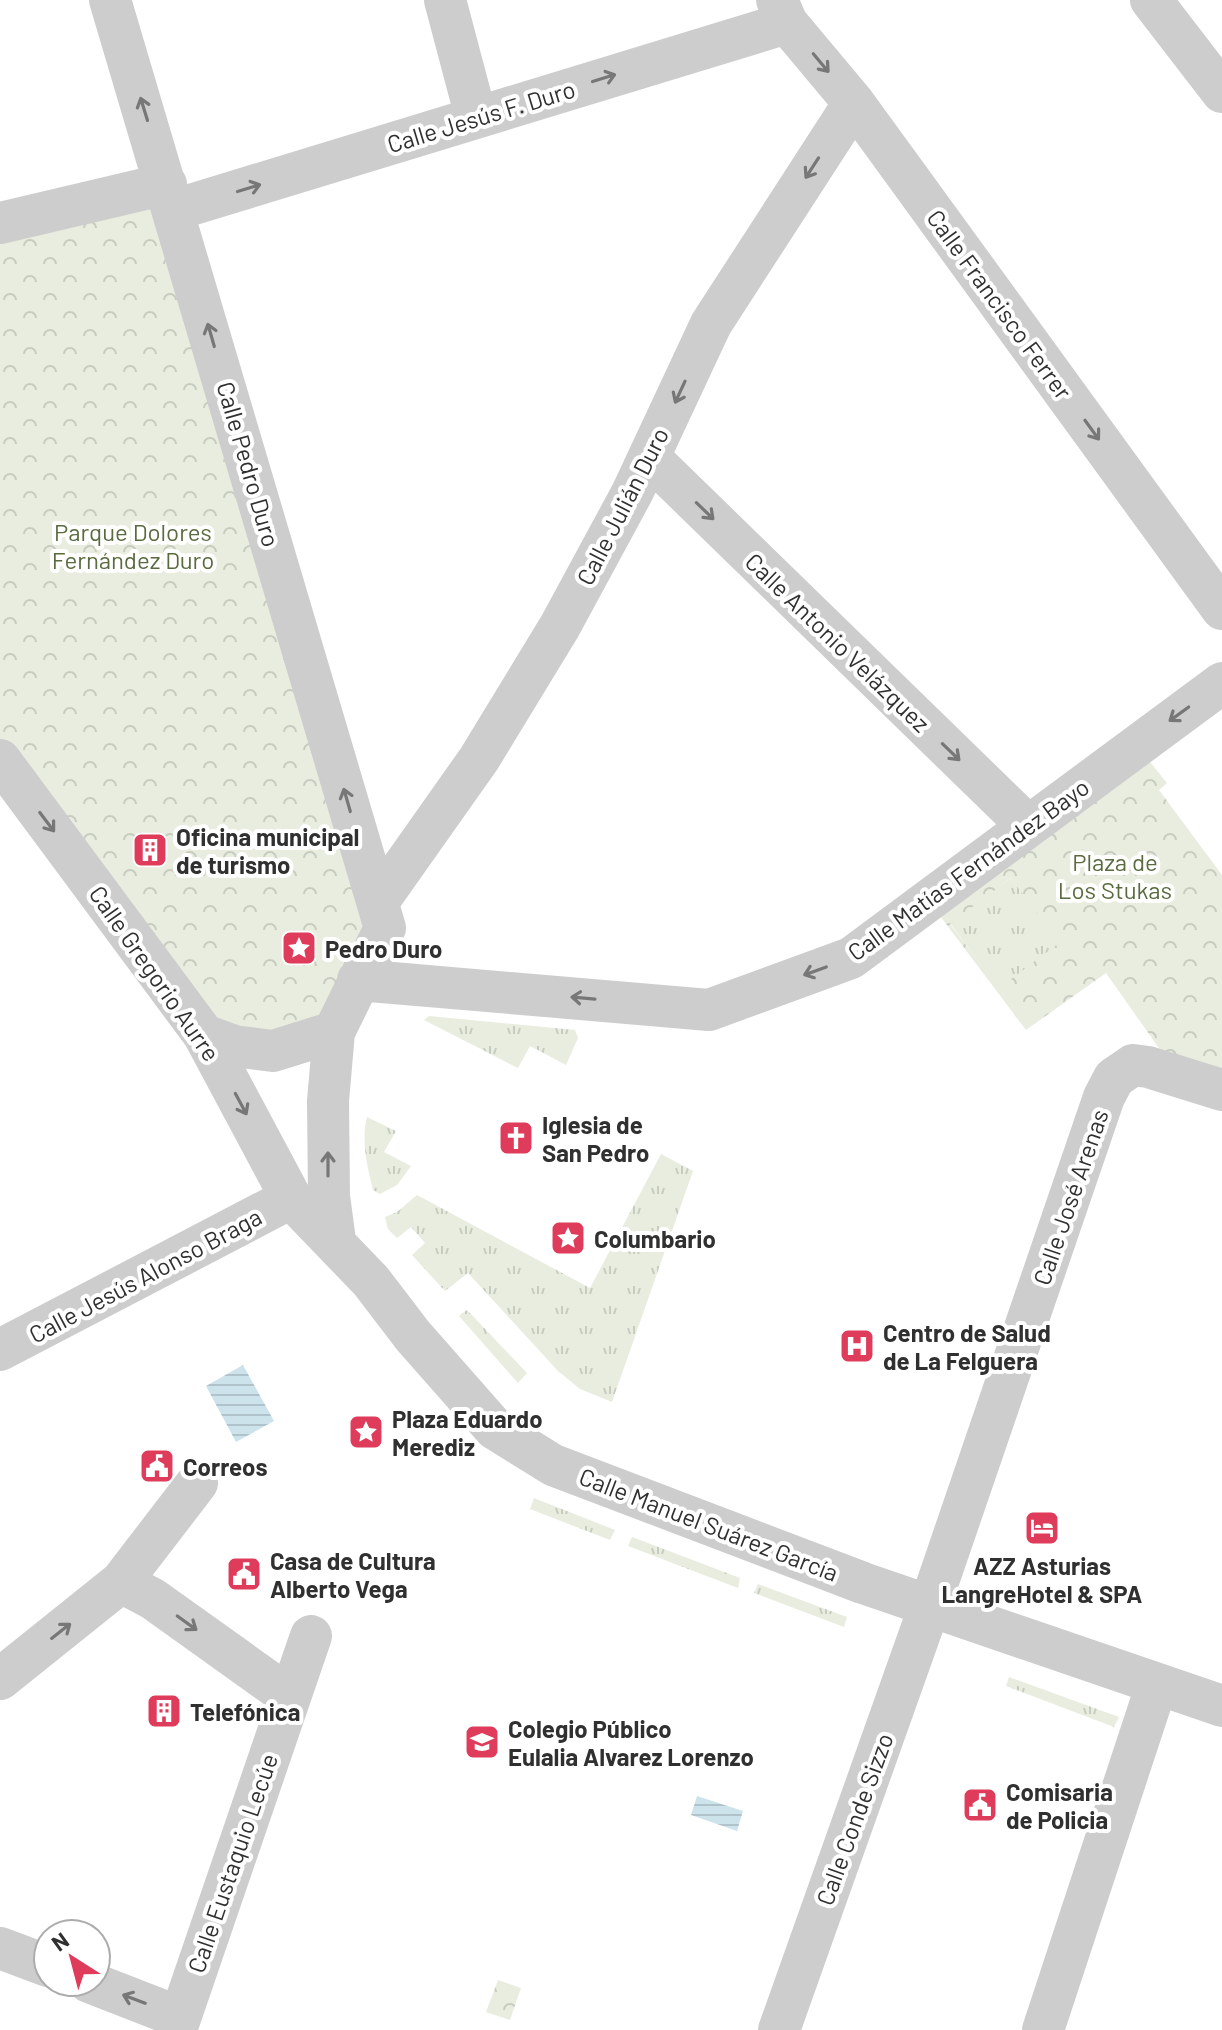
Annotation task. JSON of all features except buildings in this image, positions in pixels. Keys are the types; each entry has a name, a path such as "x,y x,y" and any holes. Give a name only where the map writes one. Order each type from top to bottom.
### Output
{"street":[{"name":"Calle Pedro Duro","path":"110,0 382,915"},
{"path":"445,0 476,117"},
{"path":"1151,0 1222,92"},
{"name":"Calle Jesús F. Duro","path":"0,223 170,197 476,117 782,11"},
{"name":"Calle Francisco Ferrer","path":"782,11 854,103 1222,609"},
{"name":"Calle Julián Duro","path":"335,1241 329,1196 328,1101 334,1032 358,980 382,915 560,626 649,457 711,324 854,103"},
{"name":"Calle Antonio Velázquez","path":"649,457 1028,826"},
{"name":"Calle Matías Fernández Bayo","path":"358,980 709,1010 851,958 1222,683"},
{"name":"Calle Gregorio Aurre","path":"0,760 204,1035 291,1198"},
{"path":"204,1035 234,1046 273,1051 334,1032"},
{"name":"Calle José Arenas","path":"929,1608 1104,1097 1114,1078 1133,1065 1222,1090"},
{"name":"Calle Manuel Suárez García","path":"291,1198 335,1241 495,1429 553,1465 929,1608 1222,1706"},
{"name":"Calle Jesús Alonso Braga","path":"0,1350 291,1198"},
{"path":"0,1679 121,1582 197,1483"},
{"path":"121,1582 153,1599 290,1697"},
{"name":"Calle Conde Sizzo","path":"779,2030 929,1608"},
{"name":"Calle Eustaquio Lecúe","path":"177,2023 311,1636"},
{"path":"1043,2030 1157,1684"},
{"path":"0,1948 32,1960"},
{"path":"112,1993 177,2023"}],"green space":[{"name":"Parque Dolores Fernández Duro","path":"166,184 385,928 345,1013 234,1046 0,760 0,223"},
{"name":"Plaza de Los Stukas","path":"1137,746 1167,783 1159,790 1222,875 1222,1078 1168,1061 1106,973 1026,1030 928,900","holes":["1011,878 1059,943 999,988 950,924"]},
{"path":"1011,878 1060,943 999,989 950,923"},
{"path":"429,1016 575,1030 578,1038 566,1065 530,1046 518,1068 424,1020"},
{"path":"367,1117 396,1131 384,1152 411,1166 397,1185 380,1194 373,1190 367,1163"},
{"path":"661,1154 693,1171 612,1402 580,1389 558,1371 468,1273 445,1291 412,1255 425,1243 411,1227 397,1238 388,1229 385,1217 397,1212 417,1195 590,1288"},
{"path":"467,1310 527,1373 518,1383 459,1316"},
{"path":"534,1498 615,1530 610,1540 530,1509"},
{"path":"632,1537 740,1578 738,1588 628,1546"},
{"path":"758,1584 847,1617 844,1627 754,1593"},
{"path":"1009,1677 1119,1717 1114,1727 1006,1686"},
{"path":"498,1980 521,1988 510,2020 486,2012"}],"water":[{"path":"243,1365 274,1421 236,1442 206,1386"},
{"path":"697,1796 743,1811 737,1831 691,1815"}],"place":[{"name":"Oficina municipal de turismo","path":"150,850"},
{"name":"Pedro Duro","path":"299,948"},
{"name":"Iglesia de San Pedro","path":"516,1138"},
{"name":"Columbario","path":"568,1238"},
{"name":"Centro de Salud de La Felguera","path":"857,1346"},
{"name":"Plaza Eduardo Merediz","path":"366,1432"},
{"name":"Correos","path":"157,1466"},
{"name":"AZZ Asturias LangreHotel & SPA","path":"1042,1528"},
{"name":"Casa de Cultura Alberto Vega","path":"244,1574"},
{"name":"Telefónica","path":"164,1711"},
{"name":"Colegio Público Eulalia Alvarez Lorenzo","path":"482,1742"},
{"name":"Comisaria de Policia","path":"980,1805"}]}
